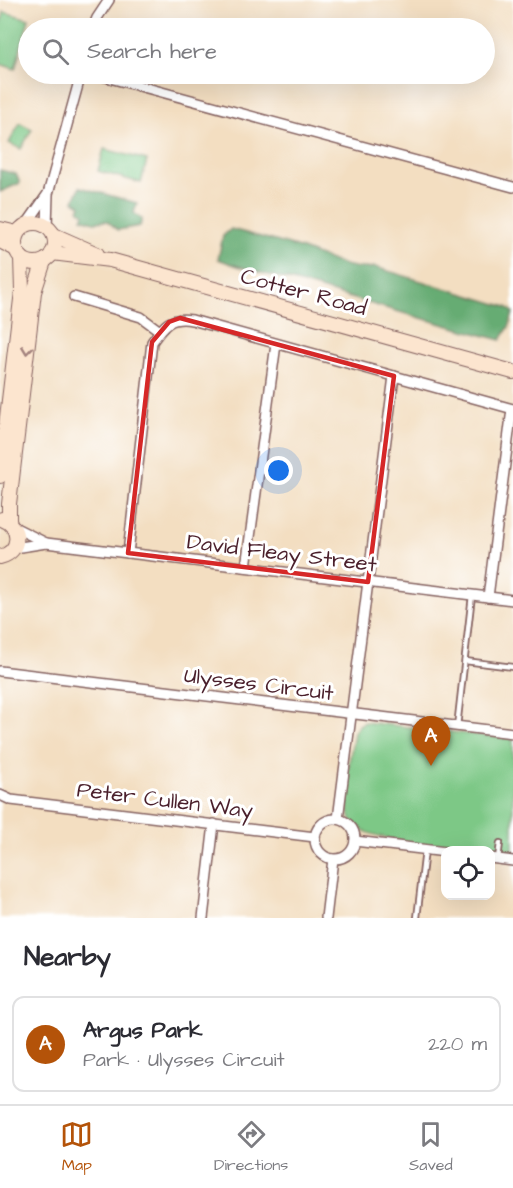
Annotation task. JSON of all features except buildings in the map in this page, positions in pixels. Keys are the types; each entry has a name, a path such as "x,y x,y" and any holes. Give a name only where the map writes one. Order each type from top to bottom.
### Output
{"main road":[{"path":"0,229 22,229 37,223 51,231 55,247 48,257 34,292 9,504 8,523 17,538 11,552 1,559"},
{"path":"0,476 22,291 15,238 22,229"},
{"name":"Cotter Road","path":"51,231 110,260 513,370"},
{"path":"0,241 32,263 48,257"},
{"name":"Cotter Road","path":"48,257 110,260"}],"street":[{"path":"97,18 109,0"},
{"path":"51,231 48,194 78,84"},
{"path":"132,84 513,187"},
{"path":"22,229 48,194"},
{"path":"74,297 141,317 160,330"},
{"path":"128,553 152,342 169,322 180,318 513,409 488,597"},
{"path":"246,567 276,344"},
{"path":"338,819 394,376"},
{"name":"David Fleay Street","path":"8,523 46,543"},
{"name":"David Fleay Street","path":"14,548 46,543 513,600"},
{"name":"Ulysses Circuit","path":"0,671 513,733"},
{"name":"Peter Cullen Way","path":"0,795 11,800"},
{"name":"Peter Cullen Way","path":"0,802 11,800 315,837"},
{"path":"338,819 349,824 356,841 345,857 333,859 321,854 315,843 315,837 316,831 325,821 338,819"},
{"path":"203,918 214,824"},
{"path":"356,841 441,852"},
{"path":"326,918 333,859"},
{"path":"495,859 513,861"}],"lane":[{"path":"457,727 472,595"},
{"path":"465,661 513,667"},
{"path":"495,856 500,843"},
{"path":"417,918 425,850"}],"highlighted area":[{"path":"180,318 394,376 368,582 128,553 152,342 169,322"}],"green space":[{"path":"4,12 25,18 18,18 18,58 15,69 0,64 0,28"},
{"path":"20,123 32,129 21,149 9,143"},
{"path":"104,149 147,160 141,183 98,171"},
{"path":"0,170 16,174 20,183 0,192"},
{"path":"80,187 137,203 134,213 142,219 140,226 118,230 107,221 94,222 82,218 84,214 79,210 81,205 74,201"},
{"path":"231,229 299,248 356,268 375,267 507,307 513,312 510,325 501,340 229,263 218,259 223,236"},
{"path":"365,722 513,739 513,855 495,853 495,846 441,847 401,841 362,830 353,823 346,791 354,732 359,725"}],"place":[{"name":"Argus Park","path":"431,766"}]}
